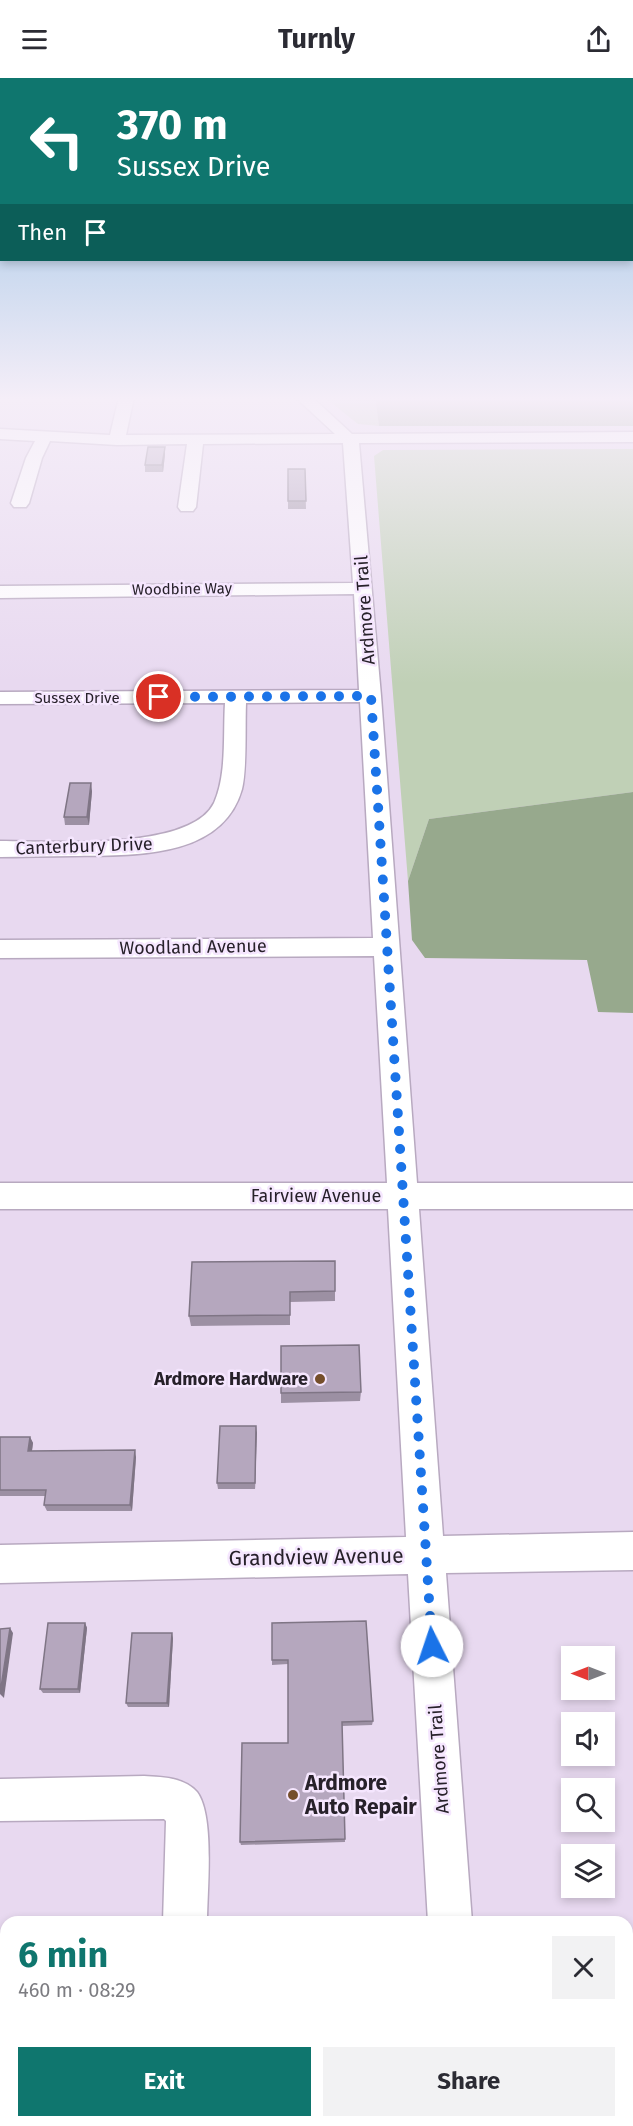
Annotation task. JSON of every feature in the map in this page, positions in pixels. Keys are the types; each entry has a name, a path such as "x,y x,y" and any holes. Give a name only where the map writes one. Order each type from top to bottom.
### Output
{"street":[{"path":"20,503 23,493"},
{"path":"187,507 189,493"},
{"name":"Ardmore Trail","path":"357,493 385,947 404,1197 450,1916"},
{"name":"Woodbine Way","path":"0,592 363,588"},
{"name":"Sussex Drive","path":"0,698 371,696"},
{"name":"Canterbury Drive","path":"0,849 151,845 191,834 207,825 228,802 237,697"},
{"name":"Woodland Avenue","path":"0,949 385,947"},
{"name":"Fairview Avenue","path":"0,1196 633,1196"},
{"name":"Grandview Avenue","path":"0,1564 633,1551"},
{"path":"0,1800 144,1797 172,1799 182,1807 188,1821 184,1916"}],"green space":[{"path":"377,493 633,493 633,792 429,819 408,881"},
{"path":"633,792 633,1013 598,1012 587,960 425,958 412,940 408,881 429,819"}],"building":[{"path":"288,493 306,493 306,501 288,501"},
{"path":"70,783 91,783 87,817 64,817"},
{"path":"335,1261 335,1291 290,1292 290,1315 189,1316 192,1262"},
{"name":"Ardmore Hardware","path":"359,1345 361,1392 281,1393 281,1346"},
{"path":"220,1426 256,1426 255,1483 217,1483"},
{"path":"0,1437 30,1437 28,1451 135,1450 130,1505 44,1505 46,1490 0,1490"},
{"path":"366,1621 373,1721 342,1722 345,1839 240,1842 242,1743 288,1743 288,1660 272,1660 272,1623"},
{"path":"48,1623 85,1623 78,1689 40,1689"},
{"path":"10,1628 0,1694 0,1629"},
{"path":"132,1633 172,1633 167,1703 126,1703"}],"place":[{"name":"Ardmore Hardware","path":"320,1379"},
{"name":"Ardmore Auto Repair","path":"293,1795"}],"route":[{"path":"159,697 371,696 385,947 404,1197 432,1646"}]}
